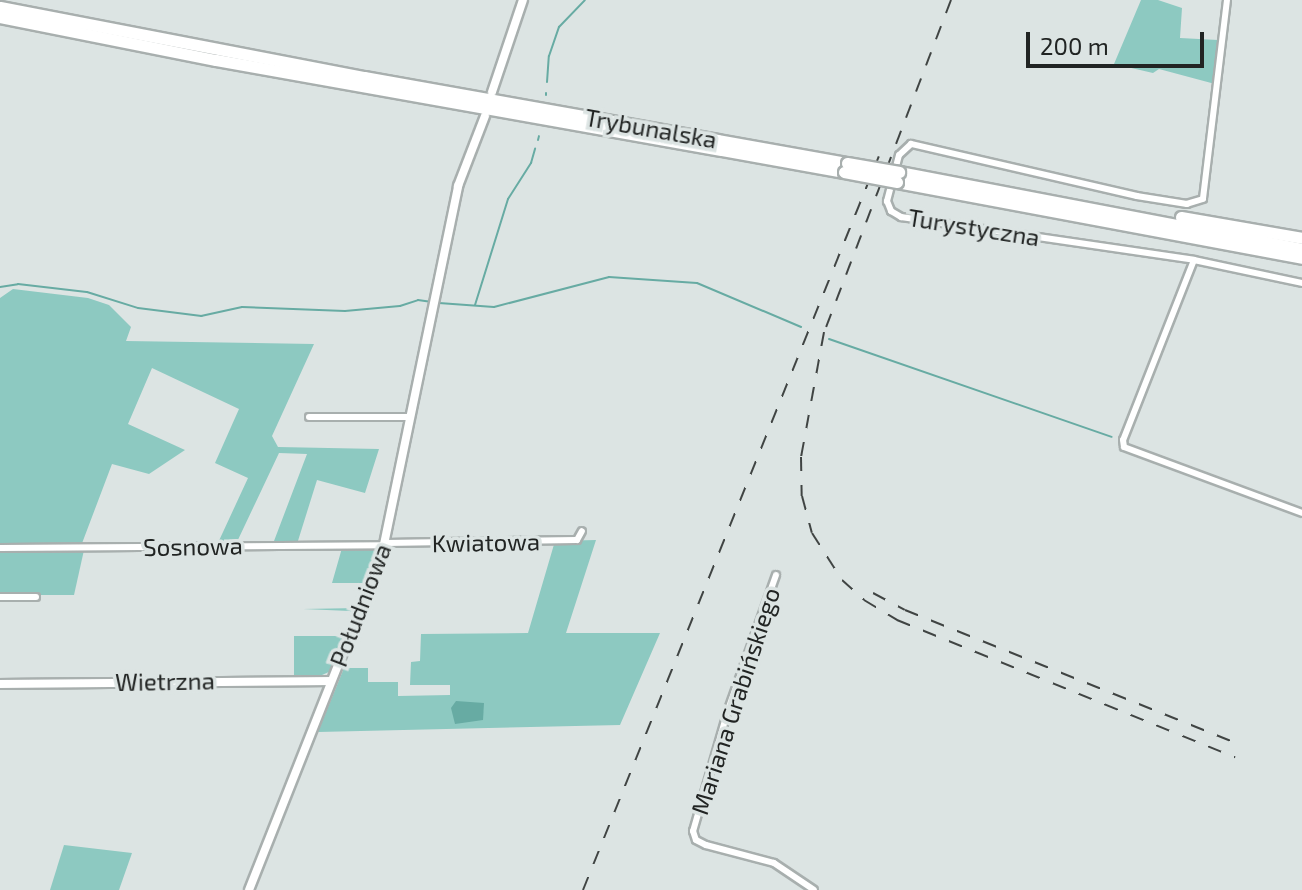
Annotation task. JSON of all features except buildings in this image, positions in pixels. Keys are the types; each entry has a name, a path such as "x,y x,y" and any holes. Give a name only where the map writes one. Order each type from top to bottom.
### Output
{"highway":[{"name":"Trybunalska","path":"0,7 845,168"},
{"name":"Trybunalska","path":"0,17 216,60 1120,212 1302,249"},
{"name":"Trybunalska","path":"898,177 1302,258"},
{"path":"1120,212 1228,223 1302,238"}],"street":[{"path":"492,92 523,0"},
{"name":"Turystyczna","path":"1227,0 1206,194 1197,202 1187,204 1137,196 915,144 908,145 899,155 887,195 891,211 901,217 1194,260 1302,283"},
{"name":"Południowa","path":"249,890 386,544 431,308 465,165 485,116"},
{"path":"1194,260 1123,440 1124,447 1302,513"},
{"path":"309,417 410,417"},
{"name":"Kwiatowa","path":"386,544 577,540 582,531"},
{"name":"Sosnowa","path":"0,548 386,544"},
{"name":"Mariana Grabińskiego","path":"776,575 728,710 693,831 696,840 706,845 774,863 814,890"},
{"path":"0,597 36,597"},
{"name":"Wietrzna","path":"0,684 330,681"}],"shaded area":[{"path":"1141,0 1158,0 1182,8 1180,38 1218,40 1215,84 1159,69 1153,73 1114,64"},
{"path":"13,289 88,298 109,305 131,327 126,341 314,344 272,436 278,447 379,449 365,493 317,480 297,544 277,544 274,541 307,454 279,453 236,544 217,545 248,478 215,463 239,409 152,368 128,424 185,450 149,474 112,464 81,546 0,546 0,298"},
{"path":"596,540 566,633 660,633 620,725 318,732 344,668 368,668 368,682 398,682 398,696 450,695 450,685 410,685 411,662 420,661 421,634 528,633 555,541"},
{"path":"342,548 379,550 359,604 365,583 332,583"},
{"path":"84,550 74,595 0,595 0,551"},
{"path":"358,608 331,671 322,675 294,675 294,636 344,636 353,614 350,611 303,609"},
{"path":"456,701 484,703 483,720 455,724 451,708"},
{"path":"64,845 132,853 119,890 50,890"}],"waterway":[{"path":"547,82 549,56 559,27 585,0"},
{"path":"538,140 539,136"},
{"path":"475,305 508,199 531,163 535,149"},
{"path":"439,303 494,307 609,277 697,283 801,327"},
{"path":"0,287 18,284 87,292 138,308 201,316 242,307 345,311 400,306 418,300 432,302"},
{"path":"829,339 1112,437"}],"railway":[{"path":"951,0 824,332 801,457 802,496 812,533 842,580 864,600 897,620 1235,757"},
{"path":"583,890 879,156"},
{"path":"873,593 905,610 1241,745"}]}
